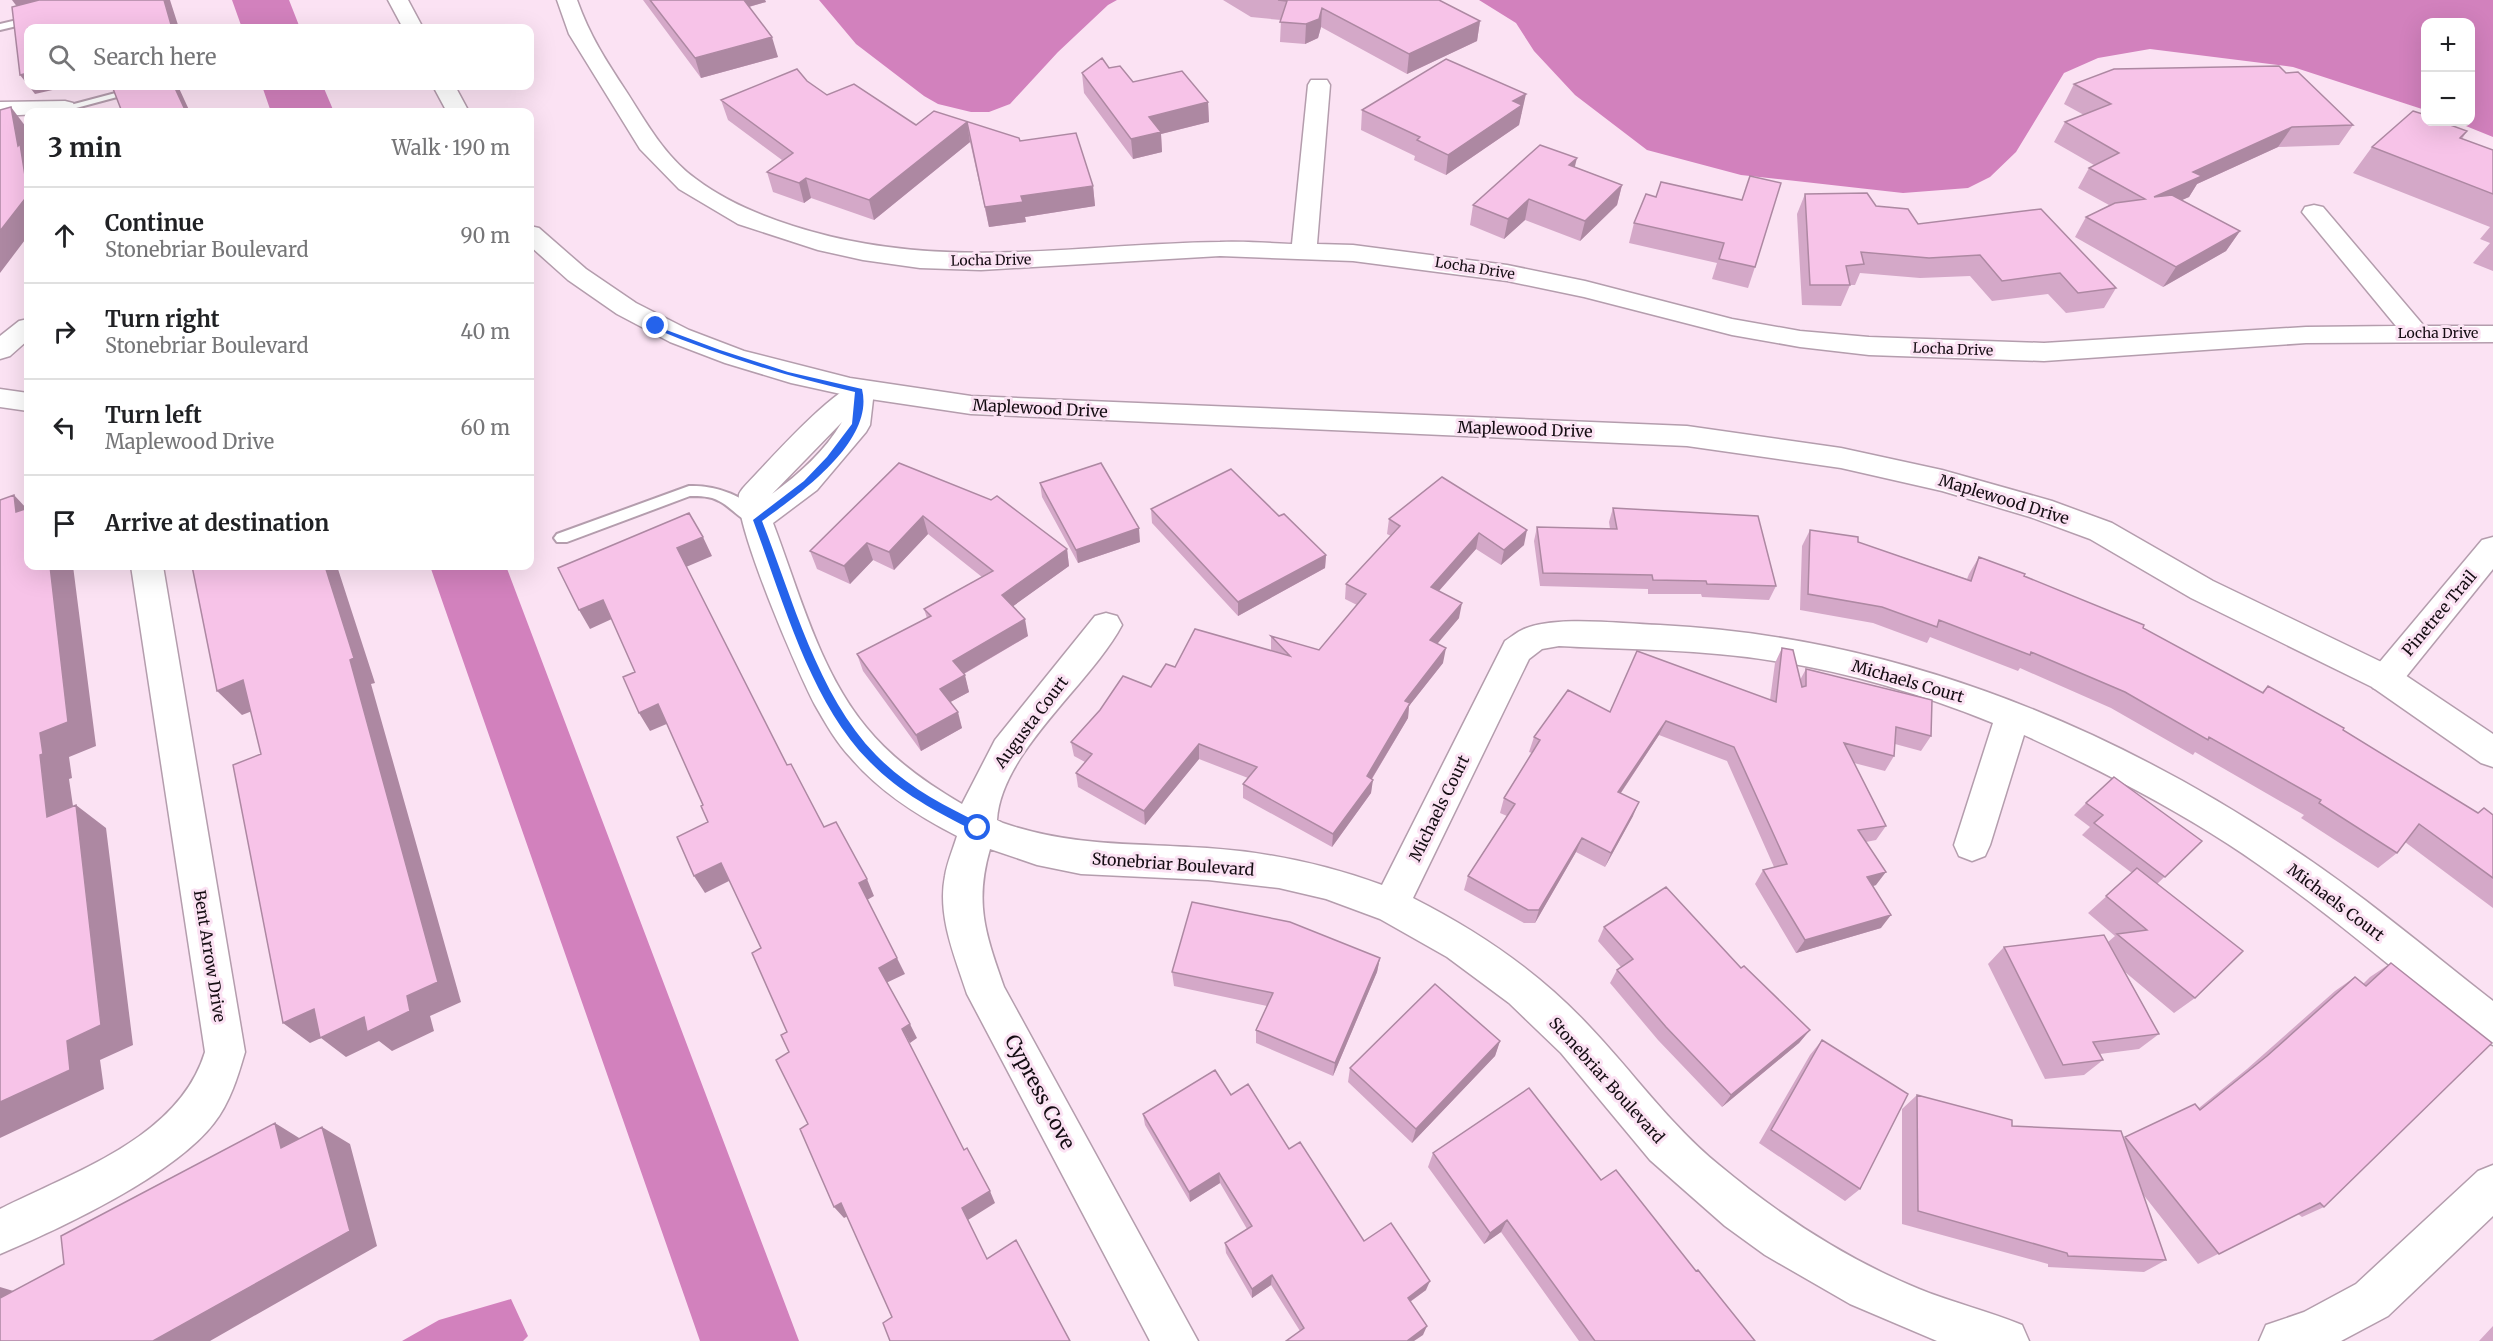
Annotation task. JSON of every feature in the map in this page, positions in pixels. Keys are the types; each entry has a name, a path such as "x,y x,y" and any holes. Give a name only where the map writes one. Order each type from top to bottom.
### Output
{"street":[{"path":"398,0 411,24"},
{"name":"Locha Drive","path":"567,0 579,34 652,149 666,165 709,199 747,219 777,231 863,252 920,260 981,262 1154,251 1304,250 1430,261 1507,273 1585,289 1731,327 1800,339 1869,346 2044,352 2306,335 2493,334"},
{"path":"1304,250 1318,86"},
{"path":"446,90 456,108"},
{"path":"0,109 24,109"},
{"path":"2314,212 2416,333"},
{"name":"Maplewood Drive","path":"534,237 561,265 604,297 656,326 718,352 757,365 860,391 971,405 1658,434 1778,446 1839,456 1932,477 2028,505 2093,528 2177,577 2291,630 2385,679 2493,753"},
{"path":"0,350 24,330"},
{"path":"757,520 807,483 830,459 856,425 860,391"},
{"path":"0,398 24,401"},
{"name":"Stonebriar Boulevard","path":"757,520 820,682 842,721 872,758 934,806 978,828 1019,844 1078,857 1141,864 1205,863 1300,876 1390,906 1453,938 1509,978 1562,1026 1662,1143 1724,1199 1795,1250 1873,1294 1955,1328 2006,1341"},
{"name":"Pinetree Trail","path":"2385,679 2493,548"},
{"name":"Bent Arrow Drive","path":"0,1232 138,1160 172,1138 205,1100 218,1080 225,1052 148,570"},
{"name":"Augusta Court","path":"978,828 980,800 1006,750 1106,625"},
{"name":"Michaels Court","path":"1390,906 1517,650 1534,638 1559,634 1715,642 1801,653 1898,675 2013,714 2148,778 2240,833 2302,875 2493,1026"},
{"path":"1972,844 2013,714"},
{"name":"Cypress Cove","path":"978,828 963,877 963,907 967,936 987,994 1175,1341"},
{"path":"2282,1341 2312,1332 2372,1300 2397,1279 2493,1186"}],"lane":[{"path":"0,27 43,17"},
{"path":"73,108 138,90"},
{"path":"562,538 689,491 710,490 730,498 757,520"}],"shaded area":[{"path":"232,0 289,0 298,24 241,24"},
{"path":"819,0 1117,0 1108,5 1058,52 1010,104 989,112 971,112 938,104 924,96 856,44"},
{"path":"1479,0 2493,0 2493,137 2466,126 2475,126 2475,18 2421,18 2421,109 2293,67 2150,49 2098,58 2064,73 2016,152 1990,177 1968,188 1903,193 1741,175 1647,150 1575,95 1534,51 1516,23"},
{"path":"263,90 325,90 332,108 270,108"},
{"path":"431,570 508,570 799,1341 700,1341"},
{"path":"511,1299 528,1336 523,1341 402,1341 439,1320"}],"building":[{"path":"39,0 164,0 171,24 24,24 24,74 20,75 12,7"},
{"path":"650,0 744,0 772,37 695,58"},
{"path":"1278,0 1439,0 1480,21 1409,54 1322,8 1319,19 1306,24 1280,22 1287,1"},
{"path":"1102,58 1109,68 1120,66 1133,82 1182,71 1208,102 1149,117 1161,132 1131,139 1082,73"},
{"path":"1446,59 1526,94 1513,101 1522,105 1448,155 1417,140 1420,137 1362,110"},
{"path":"2279,66 2286,73 2298,72 2353,125 2292,127 2193,172 2202,176 2154,197 2172,195 2240,231 2176,267 2086,217 2115,203 2145,199 2089,168 2119,153 2065,122 2111,104 2074,84 2114,69"},
{"path":"797,69 807,81 827,95 854,84 916,125 934,111 1019,138 1020,141 1076,133 1093,186 1021,196 1023,202 985,207 967,122 869,200 806,178 799,183 767,172 793,153 721,100"},
{"path":"114,90 176,90 184,108 120,108"},
{"path":"11,107 24,170 24,200 0,231 0,110"},
{"path":"2413,111 2421,113 2421,126 2453,126 2467,131 2460,138 2493,150 2493,194 2372,147"},
{"path":"1540,145 1577,158 1569,165 1622,185 1585,221 1529,199 1508,219 1473,205"},
{"path":"1750,176 1781,183 1755,267 1719,259 1724,243 1634,223 1646,194 1656,197 1661,182 1742,200"},
{"path":"1867,193 1876,206 1908,209 1918,224 2041,209 2116,288 2078,293 2060,273 2002,281 1980,255 1929,258 1861,252 1864,264 1846,266 1850,285 1810,285 1805,194"},
{"path":"899,463 991,500 997,496 1067,549 1002,595 1025,619 953,661 965,675 940,689 958,712 916,735 857,654 931,616 924,609 993,571 923,516 889,552 867,543 844,566 810,551"},
{"path":"1101,463 1139,528 1076,550 1040,483"},
{"path":"1231,469 1279,516 1284,514 1326,555 1238,602 1151,509"},
{"path":"1442,477 1527,530 1504,550 1479,533 1431,587 1462,603 1430,640 1446,648 1405,701 1410,703 1367,776 1373,780 1333,834 1243,784 1257,767 1199,744 1144,811 1076,773 1092,754 1071,742 1100,710 1123,676 1151,687 1166,664 1175,667 1195,629 1290,656 1271,636 1319,650 1366,594 1346,584 1400,526 1389,519"},
{"path":"14,495 16,512 24,509 24,570 50,570 68,722 40,733 43,754 40,755 47,817 76,805 101,1025 67,1041 70,1070 0,1102 0,500"},
{"path":"1613,508 1758,516 1776,586 1653,580 1652,575 1543,573 1537,527 1617,529"},
{"path":"689,513 703,537 677,548 787,765 791,764 824,827 836,822 867,879 859,883 897,958 879,968 910,1024 902,1029 964,1150 967,1148 990,1191 962,1208 987,1259 1016,1240 1070,1341 890,1341 883,1323 892,1317 841,1203 834,1207 800,1129 808,1124 776,1060 789,1052 781,1035 787,1032 752,953 761,948 721,863 694,876 677,837 708,822 701,806 703,805 658,704 639,713 623,677 635,672 603,600 579,610 558,568"},
{"path":"1810,530 1858,537 1858,542 1971,581 1979,557 2025,574 2024,576 2144,625 2143,628 2263,693 2268,686 2344,728 2343,730 2478,813 2484,808 2493,815 2493,878 2419,824 2397,853 2319,803 2321,800 2209,737 2208,740 2125,692 2031,652 2030,655 1939,620 1937,627 1882,607 1808,594"},
{"path":"193,570 326,570 354,658 350,660 438,982 407,996 410,1011 367,1032 364,1017 320,1038 314,1009 283,1023 233,765 261,754 243,680 217,691"},
{"path":"1782,648 1793,650 1802,687 1806,686 1806,669 1932,700 1931,736 1896,727 1894,756 1844,743 1886,826 1858,830 1886,872 1867,877 1891,915 1805,940 1763,870 1787,864 1734,747 1666,721 1618,792 1639,802 1611,853 1582,838 1539,910 1528,910 1468,876 1515,804 1504,798 1540,740 1534,737 1568,690 1610,712 1637,651 1776,702"},
{"path":"2114,777 2202,841 2165,877 2094,823 2103,815 2086,803"},
{"path":"2137,868 2243,951 2195,998 2117,934 2147,930 2106,896"},
{"path":"1666,887 1741,968 1744,966 1810,1030 1731,1095 1666,1027 1617,970 1633,959 1604,927"},
{"path":"1192,902 1290,922 1380,958 1335,1063 1256,1030 1273,993 1172,972"},
{"path":"2104,935 2159,1034 2093,1042 2103,1060 2063,1065 2004,947"},
{"path":"2391,963 2492,1043 2324,1207 2320,1203 2219,1254 2125,1137 2195,1104 2200,1110 2267,1056 2355,977 2366,986"},
{"path":"1435,984 1500,1041 1416,1129 1350,1068"},
{"path":"1822,1040 1908,1094 1860,1189 1771,1130"},
{"path":"1215,1070 1231,1095 1248,1084 1289,1149 1300,1142 1364,1241 1391,1223 1430,1281 1408,1298 1427,1326 1407,1341 1286,1341 1304,1328 1272,1275 1252,1289 1225,1243 1252,1226 1219,1173 1189,1192 1143,1114"},
{"path":"1529,1088 1601,1180 1616,1170 1755,1341 1595,1341 1507,1220 1490,1233 1433,1153"},
{"path":"1917,1095 2012,1120 2012,1126 2121,1131 2166,1260 2068,1256 2067,1253 1918,1211"},
{"path":"275,1123 281,1148 322,1127 350,1231 153,1341 0,1341 0,1298 64,1264 61,1236"}],"route":[{"path":"656,326 718,352 786,374 860,391 856,425 830,459 807,483 757,520 820,682 842,721 872,758 912,791 934,806 978,828"}]}
